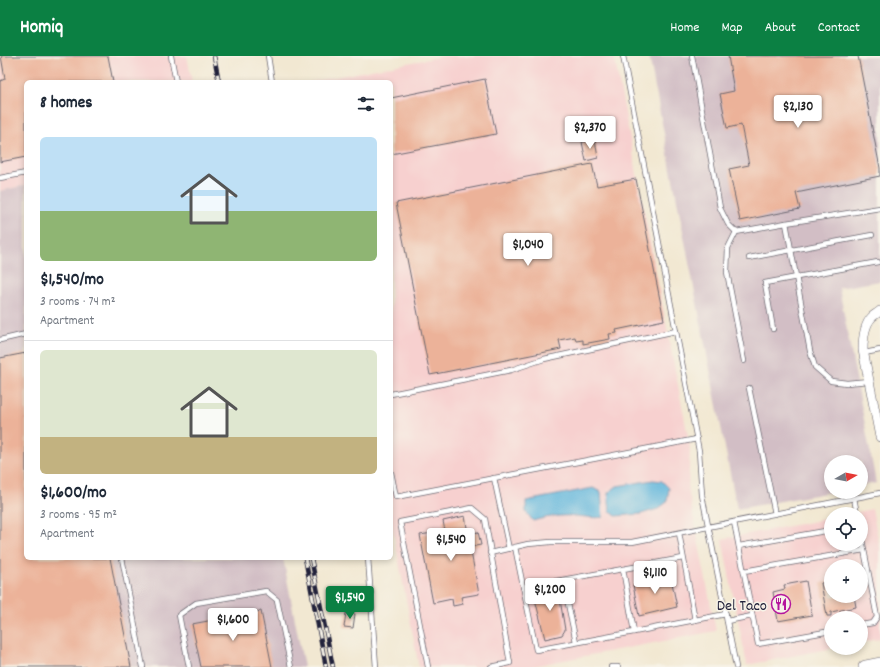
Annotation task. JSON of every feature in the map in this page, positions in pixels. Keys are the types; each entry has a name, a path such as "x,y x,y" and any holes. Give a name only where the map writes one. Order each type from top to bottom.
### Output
{"main road":[{"path":"865,667 880,664"}],"street":[{"path":"880,311 872,317 867,327 863,342 880,437"}],"lane":[{"path":"172,56 176,80"},
{"path":"268,56 272,80"},
{"path":"623,56 697,439 702,495 736,667"},
{"path":"692,56 720,208 728,224 736,232"},
{"path":"0,178 24,173"},
{"path":"736,232 880,208"},
{"path":"786,223 810,351 815,367 831,381 847,383 869,381"},
{"path":"736,232 728,248 727,272 744,361"},
{"path":"749,258 872,235"},
{"path":"773,329 765,283 878,262"},
{"path":"393,394 511,370 544,359 676,331"},
{"path":"0,340 24,334"},
{"path":"864,353 880,350"},
{"path":"749,388 775,514"},
{"path":"393,482 396,497 697,439"},
{"path":"494,478 509,549"},
{"path":"868,495 880,493"},
{"path":"490,553 528,544 551,542 632,542 849,499"},
{"path":"428,667 400,522 472,508 485,519 510,663 491,667"},
{"path":"734,522 758,644 824,631"},
{"path":"739,546 824,531"},
{"path":"678,533 695,620"},
{"path":"515,547 536,650 726,614"},
{"path":"744,572 859,551"},
{"path":"864,551 877,617 873,623 868,624"},
{"path":"523,587 683,558"},
{"path":"122,560 143,667"},
{"path":"369,560 376,667"},
{"path":"623,569 634,632"},
{"path":"563,580 576,642"},
{"path":"189,667 179,615 196,603 266,591 277,600 291,667"},
{"path":"727,622 752,616"},
{"path":"611,667 618,667"}],"shaded area":[{"path":"0,56 187,56 192,80 24,80 24,185 0,191"},
{"path":"444,56 614,56 690,447 688,489 716,631 528,667 419,667 393,530 393,80 320,80"},
{"path":"649,56 880,56 880,281 839,288 876,483 868,485 868,455 824,455 824,493 737,509"},
{"path":"24,185 24,560 283,560 304,667 0,667 0,191"},
{"path":"872,509 880,548 880,639 868,641 868,611 824,611 824,650 747,665 722,539 824,519 824,551 868,551 868,510"}],"water":[{"path":"653,480 662,481 669,488 667,502 658,509 641,514 616,516 610,511 608,493 617,486"},
{"path":"593,488 601,492 603,517 558,516 533,521 526,512 526,501"}],"building":[{"path":"1,56 108,56 113,80 24,80 24,157 0,162 0,81 5,79"},
{"path":"728,56 858,56 880,168 880,176 796,193 800,209 740,221 729,169 749,165 741,125 727,128 720,94 734,91"},
{"path":"485,79 496,134 393,154 393,98"},
{"path":"595,140 598,158 586,161 582,142"},
{"path":"592,164 597,186 636,179 664,320 616,330 617,333 609,334 610,339 583,344 583,340 576,341 575,337 559,340 561,349 430,375 396,203"},
{"path":"24,353 24,560 110,560 131,667 0,667 0,358"},
{"path":"465,516 468,534 478,532 481,545 470,547 479,594 461,597 463,604 453,606 452,599 433,603 420,535 445,531 443,521"},
{"path":"670,573 677,607 639,616 633,585 644,583 643,579"},
{"path":"806,581 812,615 778,621 773,592 785,589 784,585"},
{"path":"824,582 824,600 821,583"},
{"path":"558,587 565,630 562,635 545,639 533,591"},
{"path":"825,603 855,603 856,607 836,611 826,611"},
{"path":"261,611 272,667 201,667 192,624"},
{"path":"346,613 355,614 353,628 344,627"}],"railway":[{"path":"214,56 219,80"},
{"path":"305,560 326,667"},
{"path":"311,560 333,667"}],"place":[{"name":"Del Taco","path":"781,604"}]}
